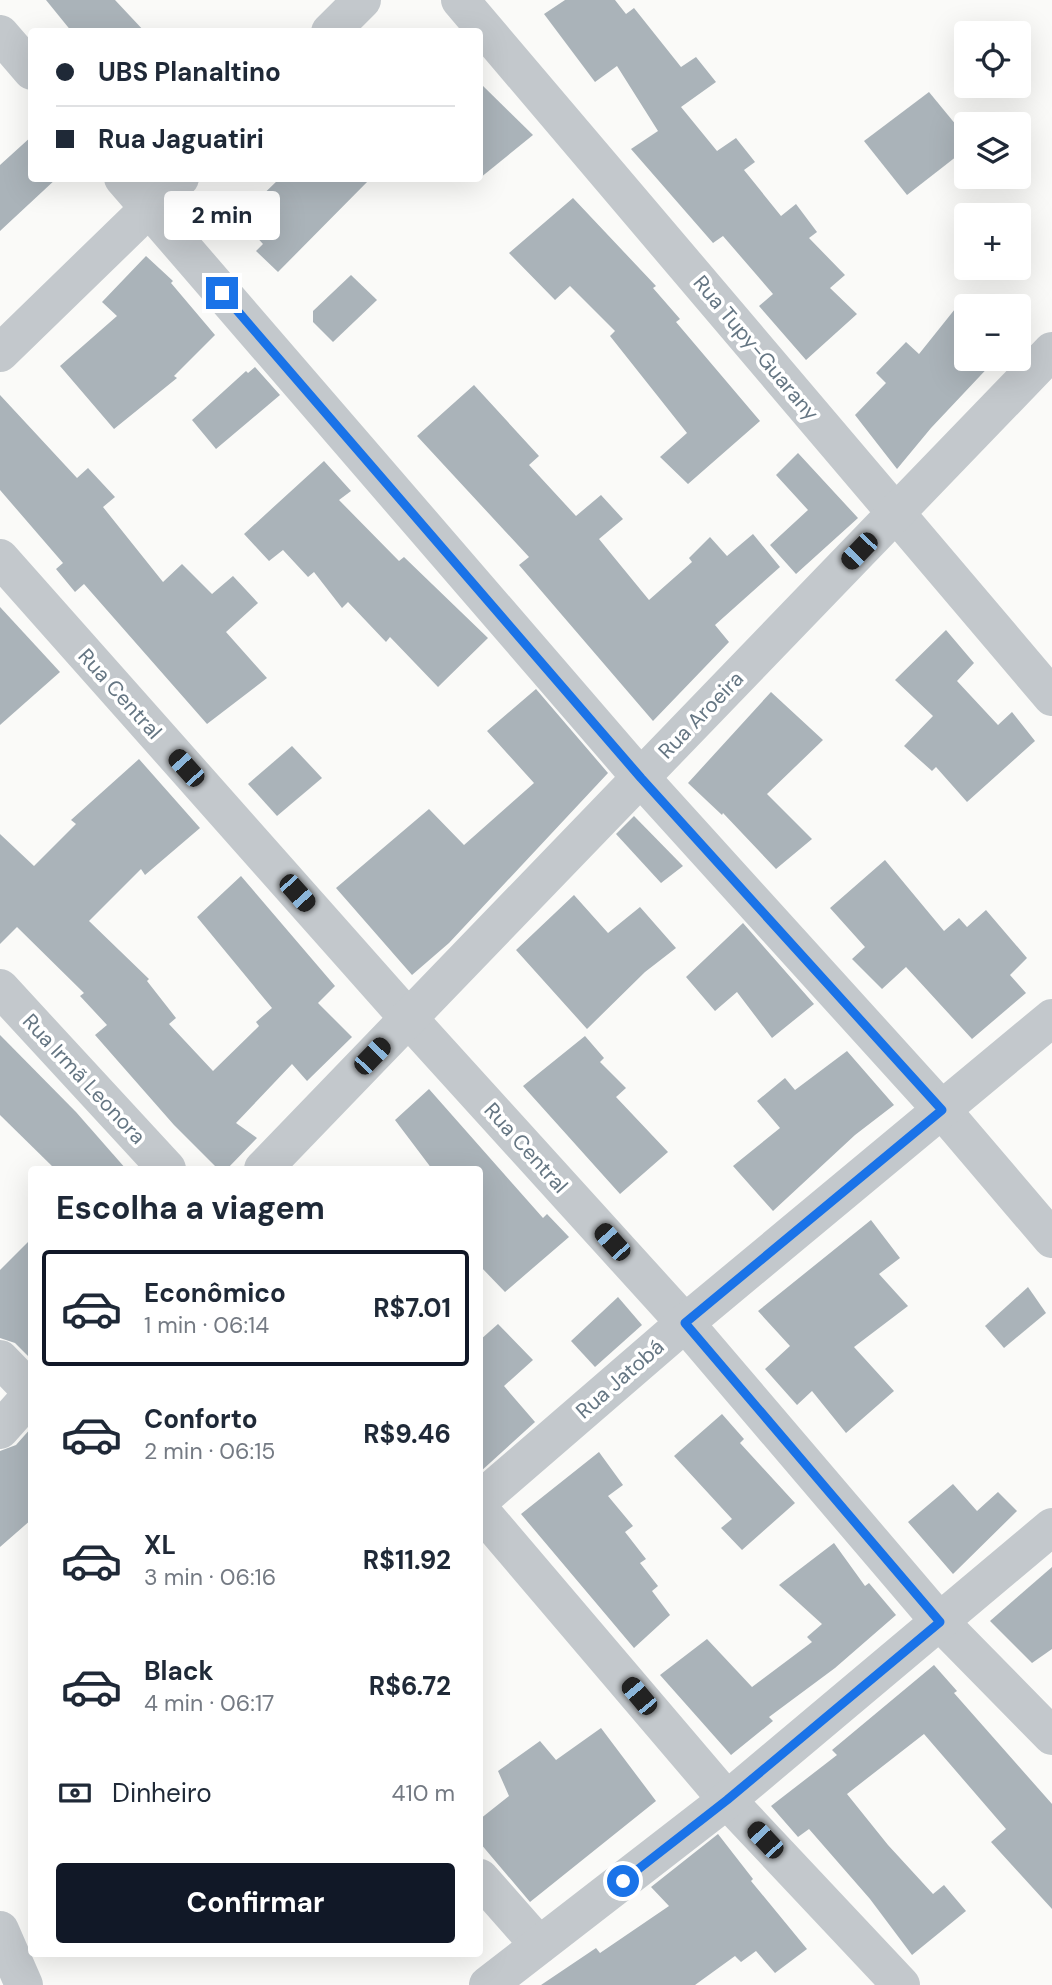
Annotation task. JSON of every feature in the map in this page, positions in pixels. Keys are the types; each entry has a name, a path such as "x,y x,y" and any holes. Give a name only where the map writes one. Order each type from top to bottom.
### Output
{"street":[{"path":"334,28 362,0"},
{"name":"Rua Tupy-Guarany","path":"460,0 1052,696"},
{"path":"0,34 28,66"},
{"path":"126,182 641,778 942,1110 1052,1239"},
{"path":"0,353 176,182"},
{"name":"Rua Aroeira","path":"266,1166 1052,351"},
{"name":"Rua Central","path":"0,558 409,1019 685,1323 940,1622 1052,1736"},
{"name":"Rua Irmã Leonora","path":"0,988 164,1166"},
{"name":"Rua Jatobá","path":"483,1497 685,1323 1052,1017"},
{"path":"0,1359 28,1389"},
{"path":"0,1430 28,1398"},
{"path":"483,1514 727,1800 900,1984"},
{"path":"488,1985 727,1800 1052,1527"},
{"path":"483,1881 539,1945"},
{"path":"0,1930 24,1985"}],"building":[{"path":"46,0 115,0 141,28 69,28"},
{"path":"565,0 615,0 626,14 634,8 681,67 696,57 716,82 681,107 717,151 736,138 755,162 744,170 781,216 796,204 817,232 809,238 845,275 830,288 857,314 806,360 759,306 773,294 723,236 713,243 631,149 658,131 617,66 595,82 544,14"},
{"path":"483,86 533,135 483,176"},
{"path":"929,92 954,122 954,158 907,195 864,141"},
{"path":"28,140 28,182 53,182 0,231 0,165"},
{"path":"276,182 367,182 278,272 256,251 263,244 239,218"},
{"path":"573,198 656,286 653,288 680,319 676,322 760,421 688,484 660,457 687,433 610,336 615,331 570,286 555,300 509,253"},
{"path":"146,256 173,281 171,283 215,335 174,376 177,378 114,429 60,366 117,316 102,302"},
{"path":"351,275 377,300 333,342 313,322 313,311"},
{"path":"954,310 954,371 985,371 897,469 855,415 886,383 876,373 906,342 919,354"},
{"path":"255,367 280,395 216,449 192,420 246,371 248,373"},
{"path":"474,385 539,456 529,465 576,516 601,495 623,519 599,539 649,600 692,562 689,558 710,537 727,556 753,534 780,567 715,625 729,642 653,721 519,565 529,557 417,436"},
{"path":"0,395 77,478 88,468 115,497 103,507 163,582 182,564 212,594 233,576 258,603 226,632 267,678 207,724 84,584 75,592 56,569 63,563 0,490"},
{"path":"798,453 858,518 796,574 770,545 808,510 776,475"},
{"path":"324,461 351,491 339,500 399,561 404,557 488,638 438,687 390,637 386,642 348,602 342,608 314,572 308,577 283,550 269,561 244,534"},
{"path":"0,607 60,672 0,725"},
{"path":"946,630 974,663 957,681 998,725 1012,712 1035,741 967,802 936,767 932,771 904,746 933,716 895,680"},
{"path":"536,689 608,773 449,943 412,975 336,888 429,809 464,845 534,783 487,731"},
{"path":"771,692 823,740 767,794 812,839 776,869 723,813 722,815 688,783"},
{"path":"292,746 322,778 277,816 248,784"},
{"path":"139,759 200,828 145,875 141,869 89,921 149,979 147,981 176,1018 169,1024 213,1071 259,1026 256,1022 272,1008 197,917 241,876 335,986 318,1003 352,1037 307,1081 292,1064 236,1123 257,1138 230,1166 215,1166 174,1125 95,1035 107,1025 80,996 84,993 17,927 0,944 0,834 34,866 76,824 71,820"},
{"path":"634,816 683,866 661,883 616,834"},
{"path":"885,860 944,931 959,918 967,927 986,910 1027,958 1010,975 1026,993 972,1039 906,967 882,989 852,959 865,947 830,908"},
{"path":"574,895 608,933 640,907 676,948 645,972 587,1029 516,950"},
{"path":"743,923 814,1004 772,1038 737,992 715,1011 686,977"},
{"path":"0,1035 76,1112 123,1166 52,1166 0,1115"},
{"path":"585,1036 604,1058 600,1062 626,1088 616,1097 668,1152 620,1194 523,1086"},
{"path":"847,1051 894,1105 855,1135 773,1211 733,1166 780,1128 757,1101 785,1078 795,1090"},
{"path":"429,1089 543,1218 547,1214 569,1237 505,1292 483,1269 483,1166 430,1166 395,1120"},
{"path":"871,1220 900,1258 879,1274 908,1306 854,1347 894,1391 846,1433 812,1391 797,1405 765,1369 790,1346 758,1311"},
{"path":"28,1242 28,1356 15,1343 0,1338 0,1270"},
{"path":"1028,1287 1046,1313 1004,1348 985,1326"},
{"path":"618,1297 642,1325 595,1367 571,1341"},
{"path":"498,1324 533,1360 504,1386 535,1422 483,1469 483,1337"},
{"path":"722,1414 744,1439 740,1443 795,1503 742,1550 721,1528 732,1519 674,1456"},
{"path":"28,1432 28,1522 0,1547 0,1451 16,1445"},
{"path":"599,1452 623,1485 608,1496 633,1526 625,1532 646,1559 640,1563 658,1586 652,1591 670,1615 634,1648 521,1514"},
{"path":"953,1484 977,1511 998,1492 1017,1511 953,1574 908,1522"},
{"path":"834,1543 865,1586 869,1583 896,1615 835,1668 769,1717 773,1721 731,1755 660,1675 707,1639 752,1687 812,1642 807,1637 822,1624 779,1585"},
{"path":"1052,1567 1052,1649 1032,1663 990,1621"},
{"path":"934,1665 957,1691 954,1693 1052,1804 1052,1909 991,1842 1006,1829 924,1734 847,1794 888,1845 933,1894 944,1885 966,1911 912,1955 870,1899 809,1829 798,1837 771,1806 837,1755 832,1750"},
{"path":"601,1728 656,1801 530,1902 483,1847 483,1817 509,1796 498,1771 540,1741 556,1760"},
{"path":"718,1834 753,1879 751,1881 807,1949 775,1973 756,1951 741,1962 735,1956 695,1985 541,1985 596,1948 600,1953 669,1906 651,1887"}],"route":[{"path":"222,293 641,778 942,1110 685,1323 940,1622 727,1800 623,1881"}]}
